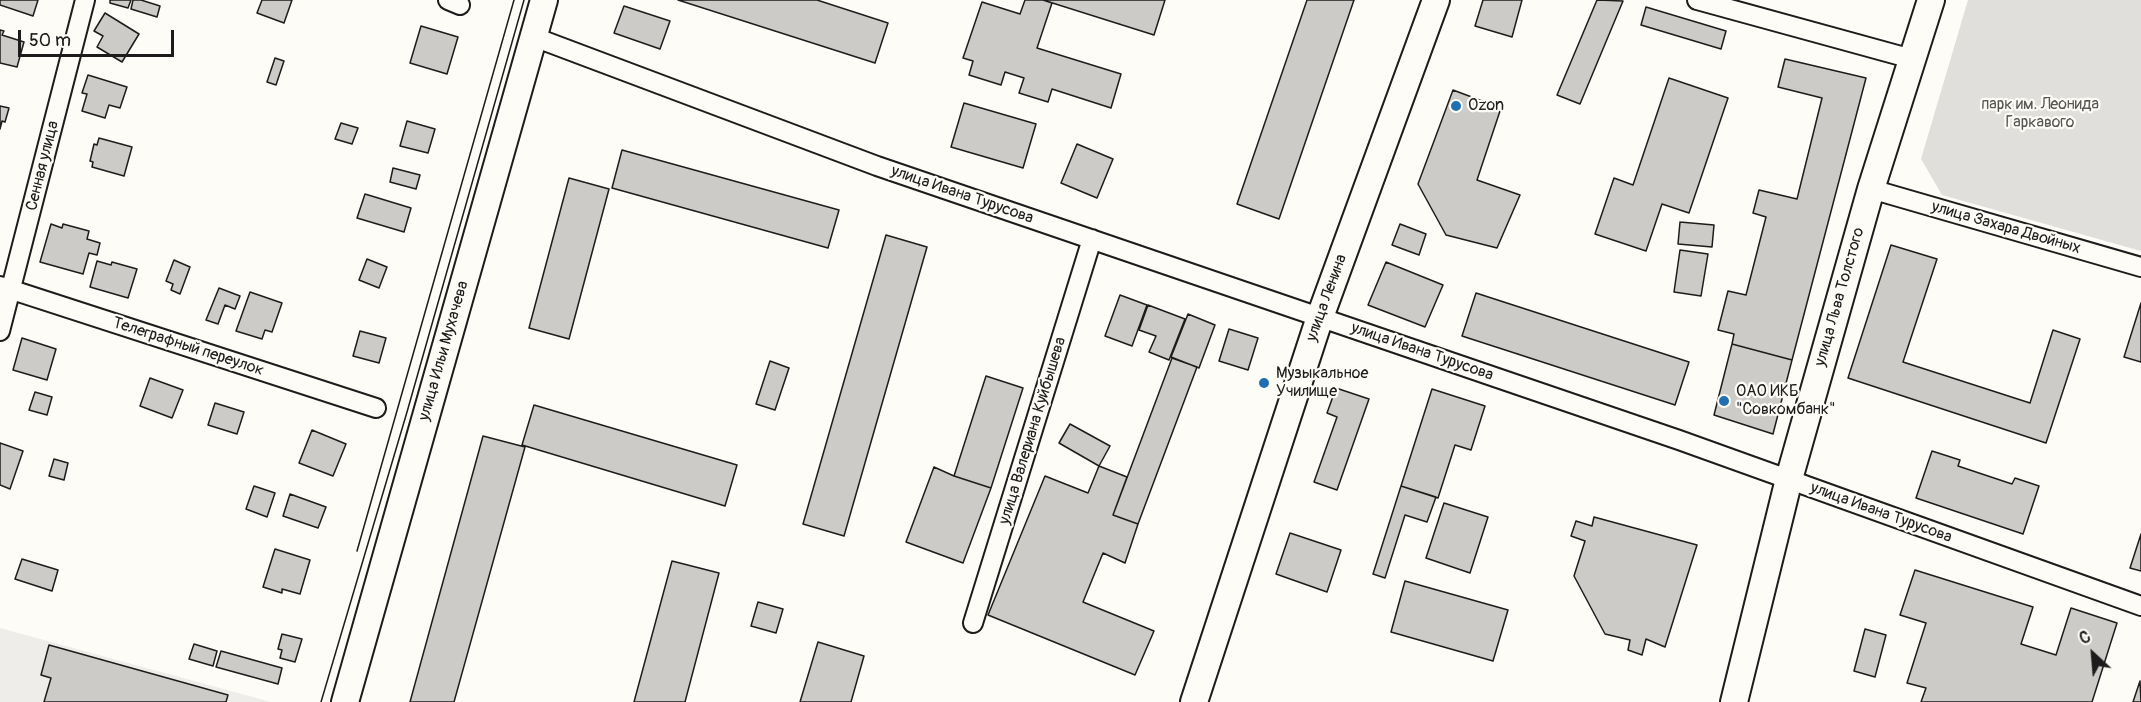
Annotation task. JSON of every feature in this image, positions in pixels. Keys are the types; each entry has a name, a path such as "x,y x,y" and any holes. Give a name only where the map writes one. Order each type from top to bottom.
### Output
{"street":[{"name":"Сенная улица","path":"0,331 5,288 85,0"},
{"name":"улица Ильи Мухачева","path":"345,702 544,0"},
{"name":"улица Ленина","path":"1194,702 1320,317 1436,0"},
{"path":"1697,0 1912,59"},
{"name":"улица Льва Толстого","path":"1734,702 1789,479 1871,189 1931,0"},
{"name":"улица Ивана Турусова","path":"534,37 877,165 1679,440 2141,606"},
{"name":"улица Захара Двойных","path":"1871,189 2141,267"},
{"name":"улица Валериана Куйбышева","path":"973,623 1092,239"},
{"name":"Телеграфный переулок","path":"5,288 376,408"}],"shaded area":[{"path":"0,628 44,640 271,702 0,702"}],"green space":[{"name":"парк им. Леонида Гаркавого","path":"1968,0 2141,0 2141,251 1942,195 1921,159"}],"building":[{"path":"0,0 38,0 33,16 0,5"},
{"path":"110,0 131,0 128,8 110,3"},
{"path":"133,0 160,6 157,17 131,9"},
{"path":"262,0 292,0 284,23 257,13"},
{"path":"678,0 817,0 888,23 875,63"},
{"path":"1025,0 1043,0 1052,3 1037,48 1121,74 1111,108 1052,89 1048,102 1019,93 1024,78 1005,72 1001,85 969,75 973,61 963,58 982,2 1020,14"},
{"path":"1043,0 1165,0 1154,35"},
{"path":"1307,0 1354,0 1279,219 1237,204"},
{"path":"1483,0 1522,0 1512,37 1475,26"},
{"path":"1597,0 1623,1 1580,104 1557,95"},
{"path":"624,6 670,21 660,49 614,33"},
{"path":"1646,7 1726,31 1721,49 1641,25"},
{"path":"105,13 139,34 122,62 97,47 103,36 94,31"},
{"path":"421,26 458,37 447,74 410,63"},
{"path":"0,30 4,31 2,35 24,42 17,67 0,63"},
{"path":"275,58 284,61 276,85 267,82"},
{"path":"1785,59 1866,78 1792,360 1732,344 1734,334 1718,330 1728,291 1746,295 1766,217 1753,213 1759,190 1797,199 1822,98 1778,87"},
{"path":"88,75 127,87 120,108 109,105 105,118 82,111 87,94 82,93"},
{"path":"1669,78 1728,98 1689,213 1662,204 1646,251 1595,234 1614,178 1633,185"},
{"path":"1453,90 1501,108 1477,180 1520,195 1497,248 1446,235 1418,184"},
{"path":"964,103 1036,124 1023,168 951,147"},
{"path":"0,106 9,108 5,122 2,121 0,129"},
{"path":"407,121 435,129 428,153 400,146"},
{"path":"341,123 358,128 352,144 335,139"},
{"path":"99,138 132,147 124,176 92,167 93,162 90,161 94,144 97,145"},
{"path":"1077,144 1113,159 1097,198 1061,183"},
{"path":"622,150 839,210 828,248 612,188"},
{"path":"393,168 420,175 416,189 390,182"},
{"path":"569,178 609,189 569,339 529,328"},
{"path":"365,194 411,208 404,232 357,218"},
{"path":"1680,222 1714,225 1712,247 1678,244"},
{"path":"51,224 62,228 63,224 89,231 87,239 100,243 97,255 89,253 83,274 40,262"},
{"path":"1400,224 1426,234 1419,255 1392,245"},
{"path":"886,235 927,247 844,536 803,524"},
{"path":"1891,245 1937,259 1903,362 2030,403 2053,330 2080,339 2046,443 1848,378"},
{"path":"1680,250 1708,254 1701,296 1674,292"},
{"path":"367,259 387,267 379,288 359,280"},
{"path":"174,260 190,267 180,294 171,290 173,284 166,281"},
{"path":"97,261 111,265 112,262 137,269 128,298 90,287"},
{"path":"1386,262 1443,285 1425,327 1368,305"},
{"path":"219,288 240,296 235,309 225,305 218,324 206,320"},
{"path":"250,292 282,303 272,332 265,330 262,339 236,331"},
{"path":"1476,293 1689,362 1675,405 1462,336"},
{"path":"1120,295 1147,305 1132,346 1105,336"},
{"path":"2141,303 2141,362 2124,357"},
{"path":"1148,305 1185,319 1169,360 1149,352 1156,336 1139,330"},
{"path":"1188,314 1215,325 1199,368 1171,357"},
{"path":"1229,329 1258,338 1248,370 1219,361"},
{"path":"360,331 386,338 379,363 353,356"},
{"path":"22,338 56,349 47,380 13,370"},
{"path":"1732,344 1792,360 1773,434 1714,415"},
{"path":"1172,358 1197,367 1138,524 1113,515"},
{"path":"770,361 789,368 775,410 756,404"},
{"path":"986,376 1023,388 991,488 954,476"},
{"path":"150,378 183,390 172,418 140,406"},
{"path":"1336,388 1369,399 1337,490 1314,482 1337,417 1327,413"},
{"path":"1432,389 1485,406 1471,450 1455,445 1438,498 1401,486"},
{"path":"35,392 52,397 47,415 29,410"},
{"path":"215,403 244,412 237,434 208,425"},
{"path":"534,405 737,465 725,506 522,445"},
{"path":"1070,424 1110,446 1099,466 1059,443"},
{"path":"312,430 346,444 333,476 299,463"},
{"path":"483,436 525,447 454,702 410,702"},
{"path":"0,443 23,451 10,489 0,485"},
{"path":"1932,451 1960,460 1958,466 2012,484 2015,478 2039,486 2023,534 1916,498"},
{"path":"54,459 68,463 64,480 49,476"},
{"path":"1099,466 1127,477 1113,515 1138,524 1125,563 1103,553 1083,602 1154,631 1135,675 988,615 1045,476 1088,493"},
{"path":"934,467 991,488 963,563 906,542"},
{"path":"254,486 275,493 267,517 246,509"},
{"path":"1401,486 1436,497 1427,522 1405,515 1385,578 1373,574"},
{"path":"290,494 326,507 318,528 283,516"},
{"path":"1444,503 1488,517 1470,573 1426,558"},
{"path":"1594,517 1697,545 1665,647 1646,639 1642,655 1628,650 1630,640 1605,634 1574,576 1585,541 1571,536 1576,521 1592,526"},
{"path":"1290,533 1341,550 1327,592 1276,574"},
{"path":"2141,534 2141,571 2130,568"},
{"path":"275,549 310,560 300,594 282,589 282,593 263,587"},
{"path":"22,559 58,570 52,591 15,579"},
{"path":"672,561 719,573 685,702 634,702"},
{"path":"1915,570 2033,607 2021,644 2056,655 2071,608 2117,623 2092,702 1921,702 1926,688 1907,683 1926,623 1900,615"},
{"path":"1405,581 1508,610 1493,661 1391,632"},
{"path":"758,602 783,609 776,633 751,626"},
{"path":"1865,629 1886,635 1875,677 1854,671"},
{"path":"282,634 302,639 295,662 280,658 282,650 278,649"},
{"path":"818,642 864,656 851,702 800,702"},
{"path":"194,644 217,651 213,666 189,659"},
{"path":"49,645 228,695 226,702 44,702 51,678 41,675"},
{"path":"221,651 282,668 278,684 216,667"},
{"path":"2140,681 2141,702 2133,702"}],"tram line":[{"path":"357,551 514,0"},
{"path":"321,702 407,412 524,0"}],"place":[{"name":"Ozon","path":"1456,106"},
{"name":"Музыкальное Училище","path":"1264,383"},
{"name":"ОАО ИКБ \"Совкомбанк\"","path":"1724,401"}]}
